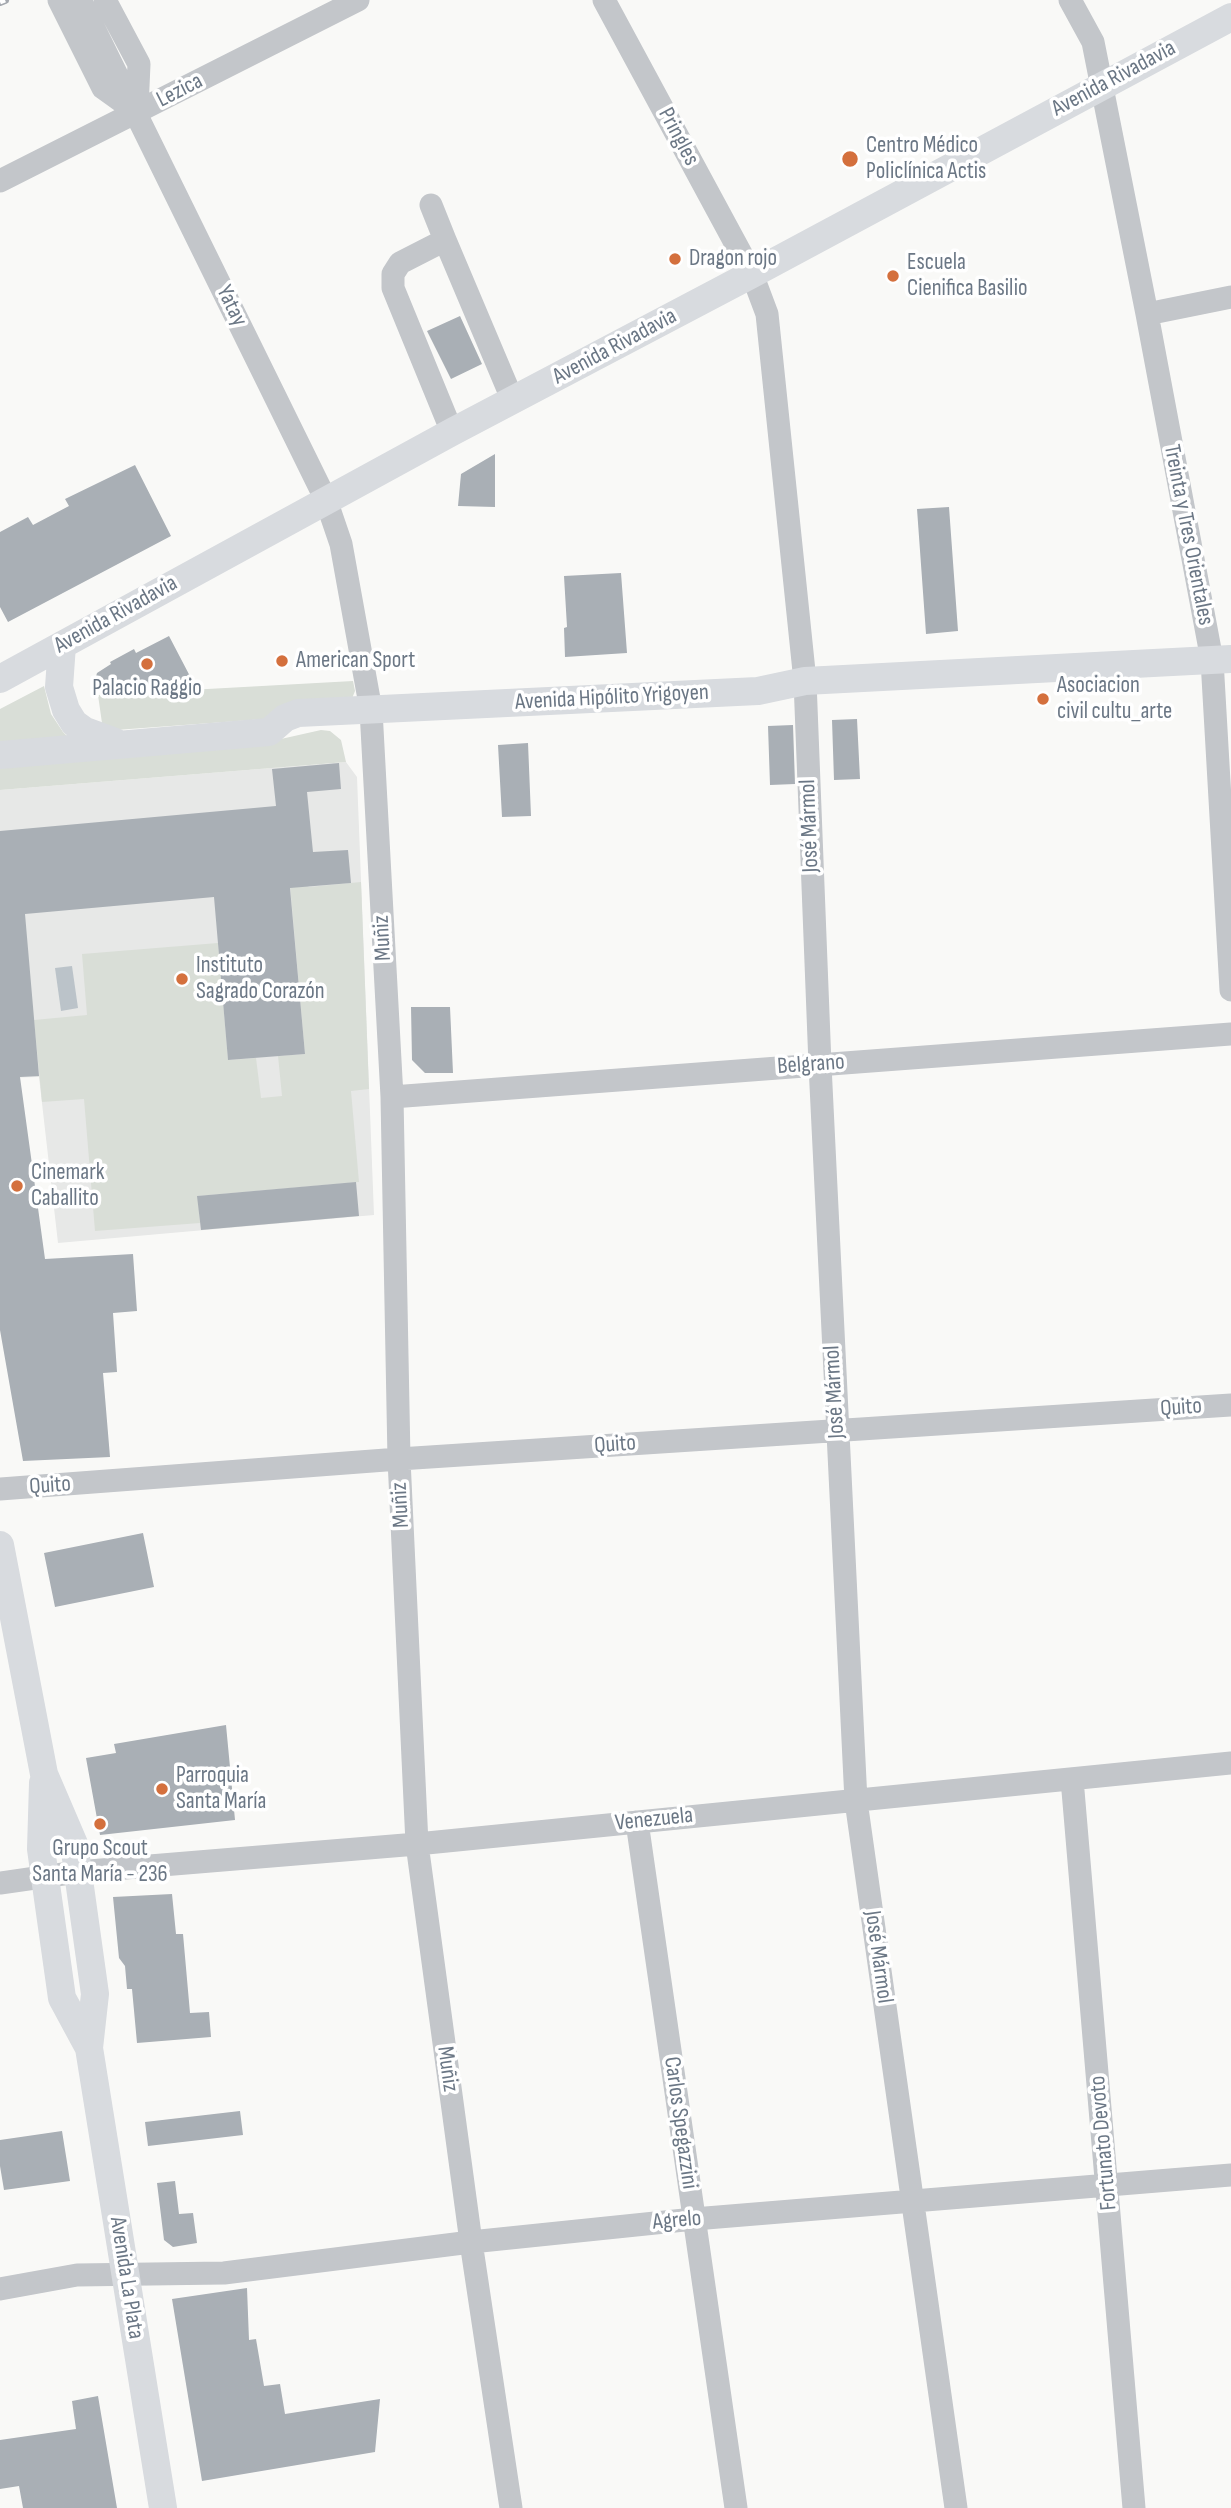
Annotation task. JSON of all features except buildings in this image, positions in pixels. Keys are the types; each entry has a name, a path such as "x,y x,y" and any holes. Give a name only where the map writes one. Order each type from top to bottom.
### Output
{"main road":[{"name":"Avenida Rivadavia","path":"0,679 452,432 1231,17"},
{"path":"62,645 59,687 66,710 74,723 85,731 119,744"},
{"name":"Avenida Hipólito Yrigoyen","path":"0,755 269,732 291,715 758,691 804,681 1221,659"},
{"name":"Avenida La Plata","path":"0,1545 44,1774 74,1844 95,1994 89,2048 163,2508"},
{"name":"Avenida La Plata","path":"44,1774 41,1849 62,1998 89,2048"}],"street":[{"name":"Yatay","path":"59,0 103,88 137,113"},
{"name":"Yatay","path":"80,0 326,500"},
{"name":"Yatay","path":"105,0 139,64 137,113"},
{"name":"Lezica","path":"0,181 358,0"},
{"name":"Pringles","path":"604,0 752,274"},
{"name":"Treinta y Tres Orientales","path":"1070,0 1093,42 1147,314 1221,659 1231,989"},
{"path":"431,205 513,401"},
{"path":"444,240 400,263 393,274 393,288 452,432"},
{"name":"José Mármol","path":"752,274 767,314 804,681 856,1801 957,2508"},
{"path":"1147,314 1231,298"},
{"name":"Muñiz","path":"326,500 341,544 371,709 392,1097 399,1459 417,1844 471,2242 511,2508"},
{"name":"Belgrano","path":"392,1097 1231,1034"},
{"name":"Quito","path":"0,1489 399,1459 1231,1405"},
{"name":"Venezuela","path":"0,1883 45,1875 417,1844 1231,1763"},
{"name":"Fortunato Devoto","path":"1072,1779 1134,2508"},
{"name":"Carlos Spegazzini","path":"637,1822 736,2508"},
{"name":"Agrelo","path":"0,2289 77,2275 225,2273 471,2242 694,2219 1231,2175"}],"shaded area":[{"path":"353,681 355,691 351,701 265,719 116,730 102,723 98,695"},
{"path":"44,686 51,714 72,741 0,747 0,709"},
{"path":"321,730 330,731 341,740 346,762 0,790 0,765 272,741"},
{"name":"Instituto Sagrado Corazón","path":"346,762 357,777 374,1215 58,1243 39,1077 0,1078 0,790"},
{"path":"289,874 309,887 361,882 369,1089 351,1091 359,1182 198,1196 200,1223 95,1231 84,1099 42,1102 34,1020 87,1015 82,954 218,943 228,1060 256,1058 261,1098 282,1096 278,1056 305,1054"},
{"path":"72,966 78,1008 61,1011 55,968"}],"railway":[{"path":"0,2 5,0"}],"place":[{"name":"Centro Médico Policlínica Actis","path":"850,159"},
{"name":"Dragon rojo","path":"675,259"},
{"name":"Escuela Cienifica Basilio","path":"893,276"},
{"name":"American Sport","path":"282,661"},
{"name":"Palacio Raggio","path":"147,664"},
{"name":"Asociacion civil cultu_arte","path":"1043,699"},
{"name":"Instituto Sagrado Corazón","path":"182,979"},
{"name":"Cinemark Caballito","path":"17,1186"},
{"name":"Parroquia Santa María","path":"162,1789"},
{"name":"Grupo Scout Santa María - 236","path":"100,1824"}]}
